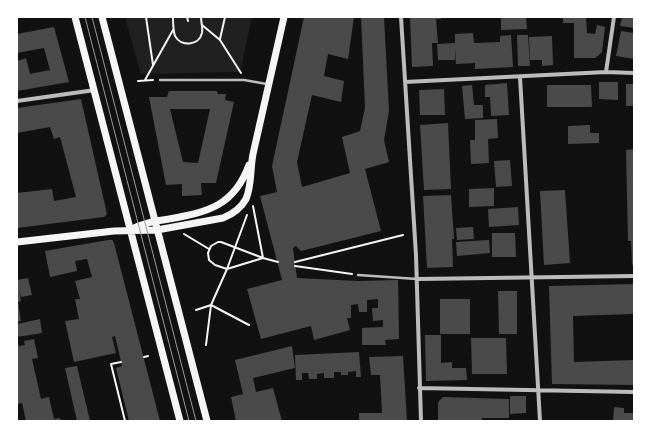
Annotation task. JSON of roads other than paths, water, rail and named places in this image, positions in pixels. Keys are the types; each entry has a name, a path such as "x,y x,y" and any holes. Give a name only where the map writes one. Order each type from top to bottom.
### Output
{"main road":[{"path":"75,17 180,421"},
{"path":"102,17 207,421"},
{"path":"17,242 130,230 157,230 223,218 231,215 243,204 249,191 253,156 284,17"},
{"path":"130,230 138,225 203,211 220,204 241,184 253,156"}],"street":[{"path":"401,17 417,279 421,421"},
{"path":"606,72 614,17"},
{"path":"405,82 606,72 634,73"},
{"path":"520,77 540,421"},
{"path":"17,101 95,90"},
{"path":"417,279 634,276"},
{"path":"419,388 634,392"}],"lane":[{"path":"160,80 244,80 268,84"},
{"path":"358,275 417,279"}],"tram line":[{"path":"85,17 189,421"},
{"path":"92,17 196,421"}]}
